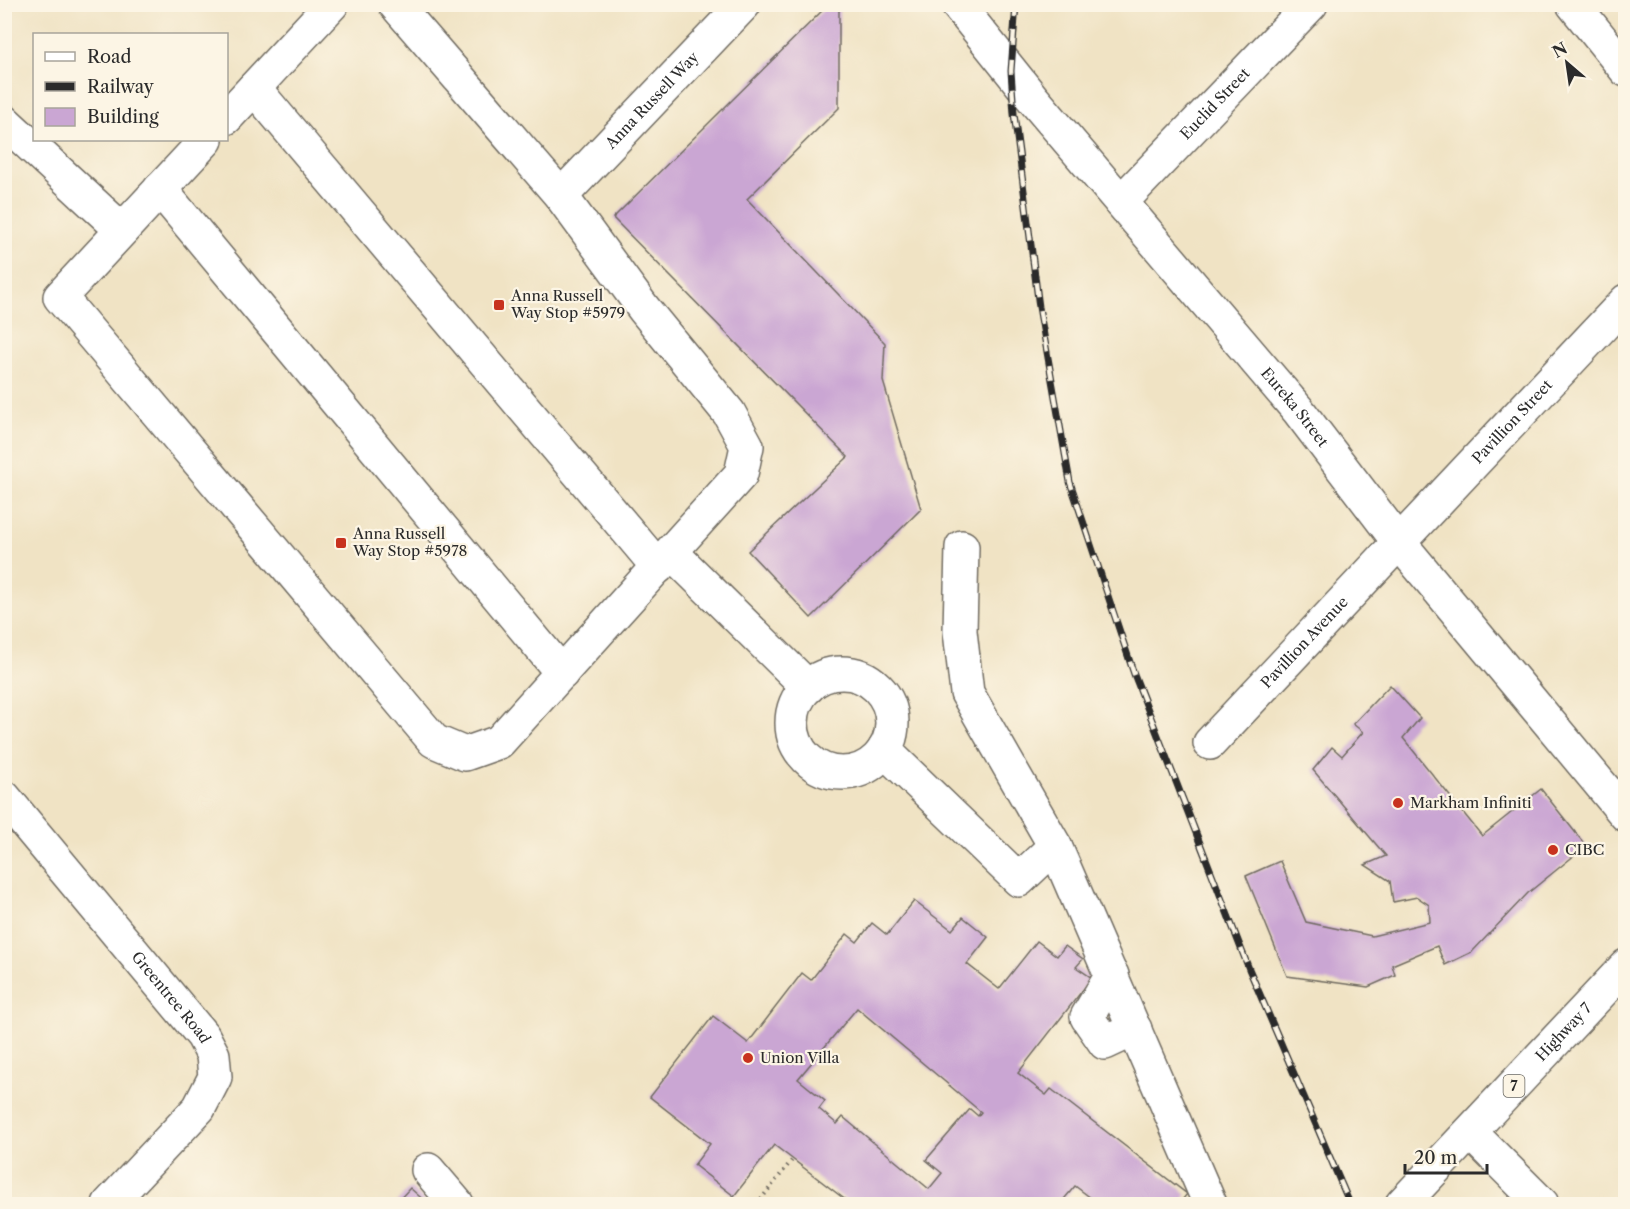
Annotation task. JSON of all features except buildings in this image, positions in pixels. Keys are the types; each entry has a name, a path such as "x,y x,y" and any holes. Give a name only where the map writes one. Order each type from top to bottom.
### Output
{"street":[{"path":"228,116 332,4"},
{"path":"205,141 60,297 434,741 465,754 499,742 741,474 747,446 729,414 644,309 561,196 395,4"},
{"name":"Anna Russell Way","path":"561,196 744,4"},
{"name":"Eureka Street","path":"957,4 1034,100 1298,410 1398,541 1626,815"},
{"name":"Euclid Street","path":"1121,202 1311,4"},
{"path":"1573,4 1626,70"},
{"path":"254,88 664,560 808,687"},
{"path":"4,121 122,230"},
{"path":"160,189 562,673"},
{"name":"Pavillion Street","path":"1398,541 1626,301"},
{"name":"Pavillion Avenue","path":"1210,743 1398,541"},
{"path":"962,547 960,631 967,693 1055,846 1210,1204"},
{"path":"837,673 854,674 868,680 880,691 889,705 892,720 890,736 884,750 873,762 859,770 843,773 826,770 811,762 799,749 793,734 792,716 798,700 808,687 822,677 837,673"},
{"path":"884,750 1019,880 1055,846"},
{"name":"Greentree Road","path":"4,797 196,1028 213,1055 215,1077 199,1108 109,1204"},
{"name":"Highway 7","path":"1402,1204 1626,966"},
{"path":"1471,1133 1542,1204"},
{"path":"428,1170 457,1204"}],"path":[{"path":"757,1204 793,1159"}],"railway":[{"path":"1016,4 1011,71 1014,114 1039,307 1070,482 1134,674 1249,969 1350,1204"}],"place":[{"name":"Anna Russell Way Stop #5979","path":"499,305"},
{"name":"Anna Russell Way Stop #5978","path":"341,543"},
{"name":"Markham Infiniti","path":"1398,803"},
{"name":"CIBC","path":"1553,850"},
{"name":"Union Villa","path":"748,1058"}]}
